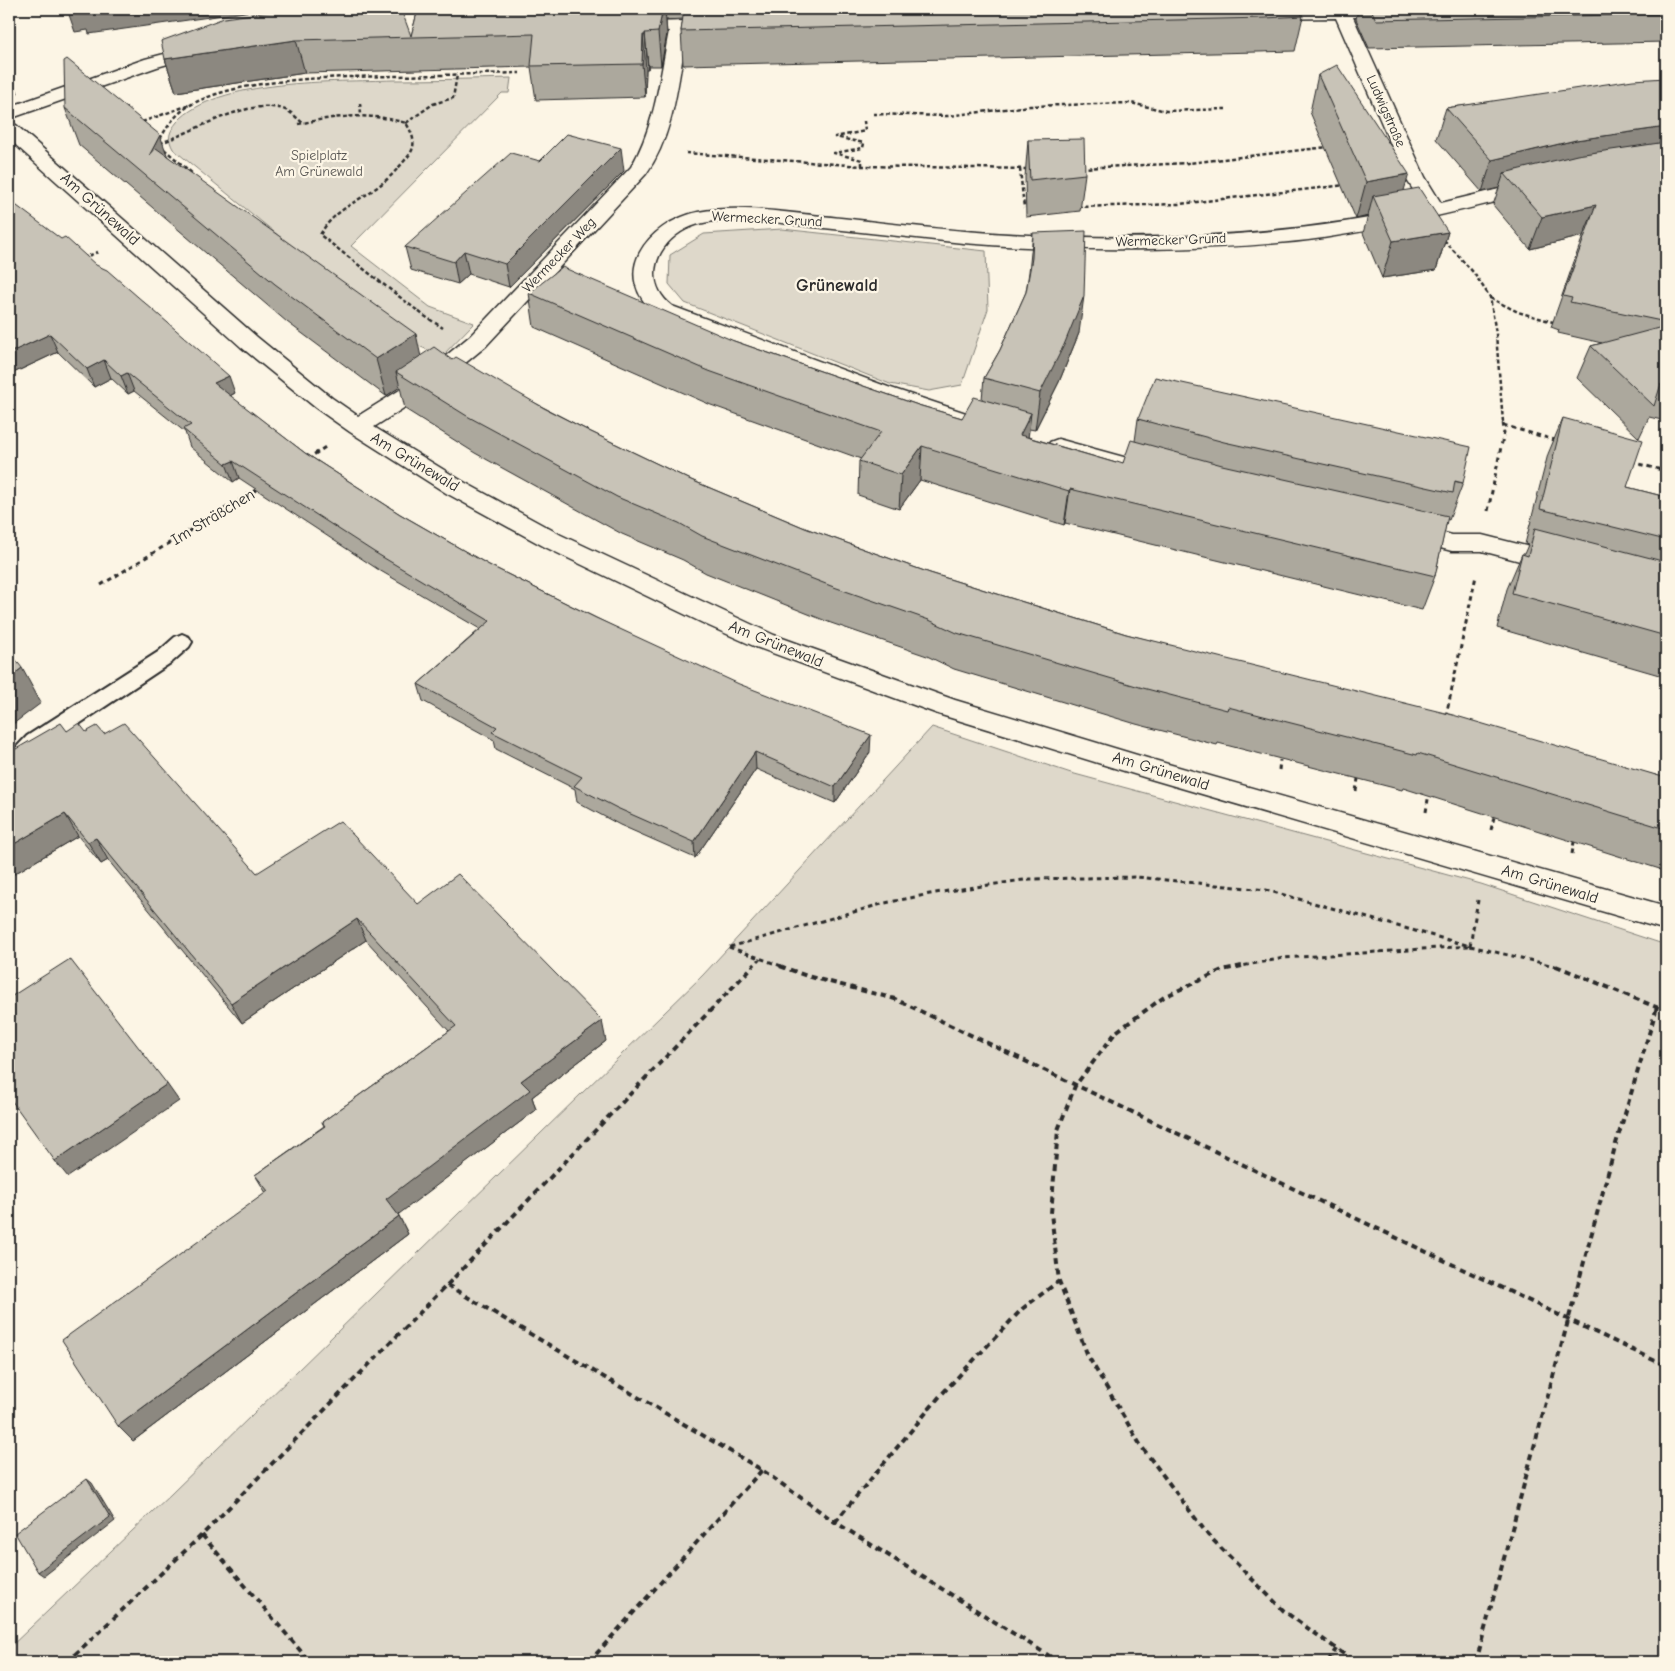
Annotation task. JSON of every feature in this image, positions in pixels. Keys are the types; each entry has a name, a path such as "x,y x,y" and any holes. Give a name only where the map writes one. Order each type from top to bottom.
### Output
{"street":[{"path":"1243,14 1342,10 1409,10"},
{"name":"Ludwigstraße","path":"1342,10 1415,177 1428,213"},
{"path":"612,27 678,26 705,17 731,25"},
{"name":"Wermecker Weg","path":"358,428 427,384 478,341 622,189 650,155 657,136 678,26"},
{"path":"9,113 151,63 223,45"},
{"name":"Am Grünewald","path":"9,129 249,342 324,403 358,428 454,487 553,541 765,641 947,707 1156,770 1666,918"},
{"name":"Wermecker Grund","path":"982,425 880,392 665,311 654,304 648,290 646,262 651,249 676,226 699,216 735,215 1010,240 1099,242 1191,241 1289,236 1368,225 1428,213 1547,184"},
{"path":"1040,442 1173,478"},
{"path":"1386,527 1452,543 1482,544 1582,569"}],"lane":[{"path":"9,768 35,742 165,657 182,642"}],"path":[{"path":"406,123 433,104 453,98 457,74"},
{"path":"139,123 207,98 248,87 291,80 457,74 520,74"},
{"path":"197,178 166,152 160,143 166,124 175,116 207,98"},
{"path":"360,103 360,114"},
{"path":"873,114 948,116 1030,106 1131,103 1166,111 1226,109"},
{"path":"160,143 253,108 272,107 295,115 302,123"},
{"path":"298,124 330,117 360,114 386,117 406,123 413,134 413,149 383,183 348,204 324,224 320,235 423,315 444,329"},
{"path":"862,166 862,160 834,153 863,148 864,143 834,137 864,131 864,121"},
{"path":"1076,168 1189,163 1333,146"},
{"path":"650,155 670,156 672,152 862,166 1037,169"},
{"path":"1020,169 1024,208 1033,208"},
{"path":"1076,203 1077,207 1135,203 1179,204 1237,196 1352,185"},
{"path":"1179,204 1182,212"},
{"path":"1428,213 1490,297 1496,334 1503,424 1482,544 1445,720"},
{"path":"1490,297 1518,312 1553,322"},
{"path":"1503,424 1567,444"},
{"path":"302,462 324,448"},
{"path":"1630,462 1666,471"},
{"name":"Im Sträßchen","path":"101,585 262,487"},
{"path":"1470,946 1484,864"},
{"path":"1666,1011 1556,966 1470,946 1266,890 1137,876 1030,879 935,893 885,904 729,947 807,976 896,999 1075,1086 1666,1366"},
{"path":"1354,1662 1284,1611 1208,1535 1141,1446 1088,1356 1059,1281 1051,1213 1058,1130 1075,1086 1116,1032 1164,996 1222,970 1284,958 1470,946"},
{"path":"67,1662 202,1534 447,1284 760,959"},
{"path":"1476,1662 1615,1147 1656,1007"},
{"path":"835,1522 940,1396 1022,1309 1059,1281"},
{"path":"447,1284 762,1470 835,1522 1059,1662"},
{"path":"589,1662 762,1470"},
{"path":"202,1534 310,1662"},
{"path":"1328,1662 1336,1649"}],"green space":[{"name":"Spielplatz Am Grünewald","path":"511,78 509,93 502,93 351,246 430,307 474,323 442,356 421,347 363,305 173,149 170,142 170,135 174,126 195,108 220,97 248,90 279,85 341,81"},
{"path":"782,229 986,251 988,309 962,385 929,391 890,384 685,303 669,284 670,255 704,234"},
{"path":"932,727 1071,773 1481,884 1666,945 1666,1662 9,1662 9,1648 171,1494 703,975"}],"building":[{"path":"288,9 401,9 411,36 418,9 663,9 658,32 645,33 643,35 642,64 531,66 534,34 296,40 165,59 161,41 224,18"},
{"path":"684,9 1298,9 1303,16 681,31"},
{"path":"1371,9 1666,9 1666,14 1376,20"},
{"path":"67,59 160,135 149,156 156,148 416,334 376,359 275,284 65,108 64,61"},
{"path":"1337,65 1409,174 1366,182 1318,75"},
{"path":"1666,78 1666,127 1576,140 1492,160 1446,108 1633,80"},
{"path":"567,134 621,148 505,264 464,251 454,262 405,247 511,153 540,161"},
{"path":"1084,139 1085,174 1030,180 1028,140"},
{"path":"1666,142 1666,322 1570,302 1572,298 1563,296 1596,205 1542,217 1504,173 1577,155"},
{"path":"1419,188 1448,232 1393,241 1373,196"},
{"path":"9,200 61,239 65,237 96,265 107,270 229,376 214,383 305,453 400,514 489,565 596,618 739,684 871,735 835,787 755,752 694,842 617,808 574,786 582,777 492,732 497,727 418,684 490,621 374,552 233,461 226,464 183,429 191,425 127,373 121,376 104,360 87,369 50,334 9,353"},
{"path":"1086,231 1084,296 1064,345 1040,393 984,378 1000,350 1026,292 1032,258 1033,233"},
{"path":"562,267 734,341 918,405 962,418 974,397 1031,413 1020,435 1116,463 1117,461 1123,463 1131,440 1222,465 1448,516 1435,576 1070,489 1069,491 922,446 901,475 859,461 881,432 709,371 529,293"},
{"path":"1666,326 1666,386 1661,384 1654,406 1591,346"},
{"path":"434,347 452,360 456,357 544,408 691,480 805,528 930,573 1126,634 1453,715 1666,778 1666,829 1418,753 1417,755 1228,707 1227,710 1143,688 957,633 929,620 831,586 702,536 679,523 617,497 467,416 396,372"},
{"path":"1155,377 1471,447 1463,483 1455,481 1453,493 1224,442 1138,419"},
{"path":"1563,418 1643,440 1627,487 1666,497 1666,540 1540,509"},
{"path":"1535,528 1666,562 1666,636 1512,593 1522,554 1528,556"},
{"path":"9,651 22,668 9,678"},
{"path":"61,723 67,731 79,723 86,732 97,726 104,734 124,723 257,873 340,821 418,904 458,874 602,1021 521,1081 530,1090 386,1199 399,1216 118,1426 62,1340 268,1191 255,1175 325,1126 322,1122 456,1026 357,919 231,1003 96,838 88,842 65,814 9,847 9,753"},
{"path":"70,959 167,1084 55,1161 9,1097 9,998"},
{"path":"87,1479 110,1517 38,1572 15,1533"}],"district":[{"name":"Grünewald","path":"837,285"}]}
